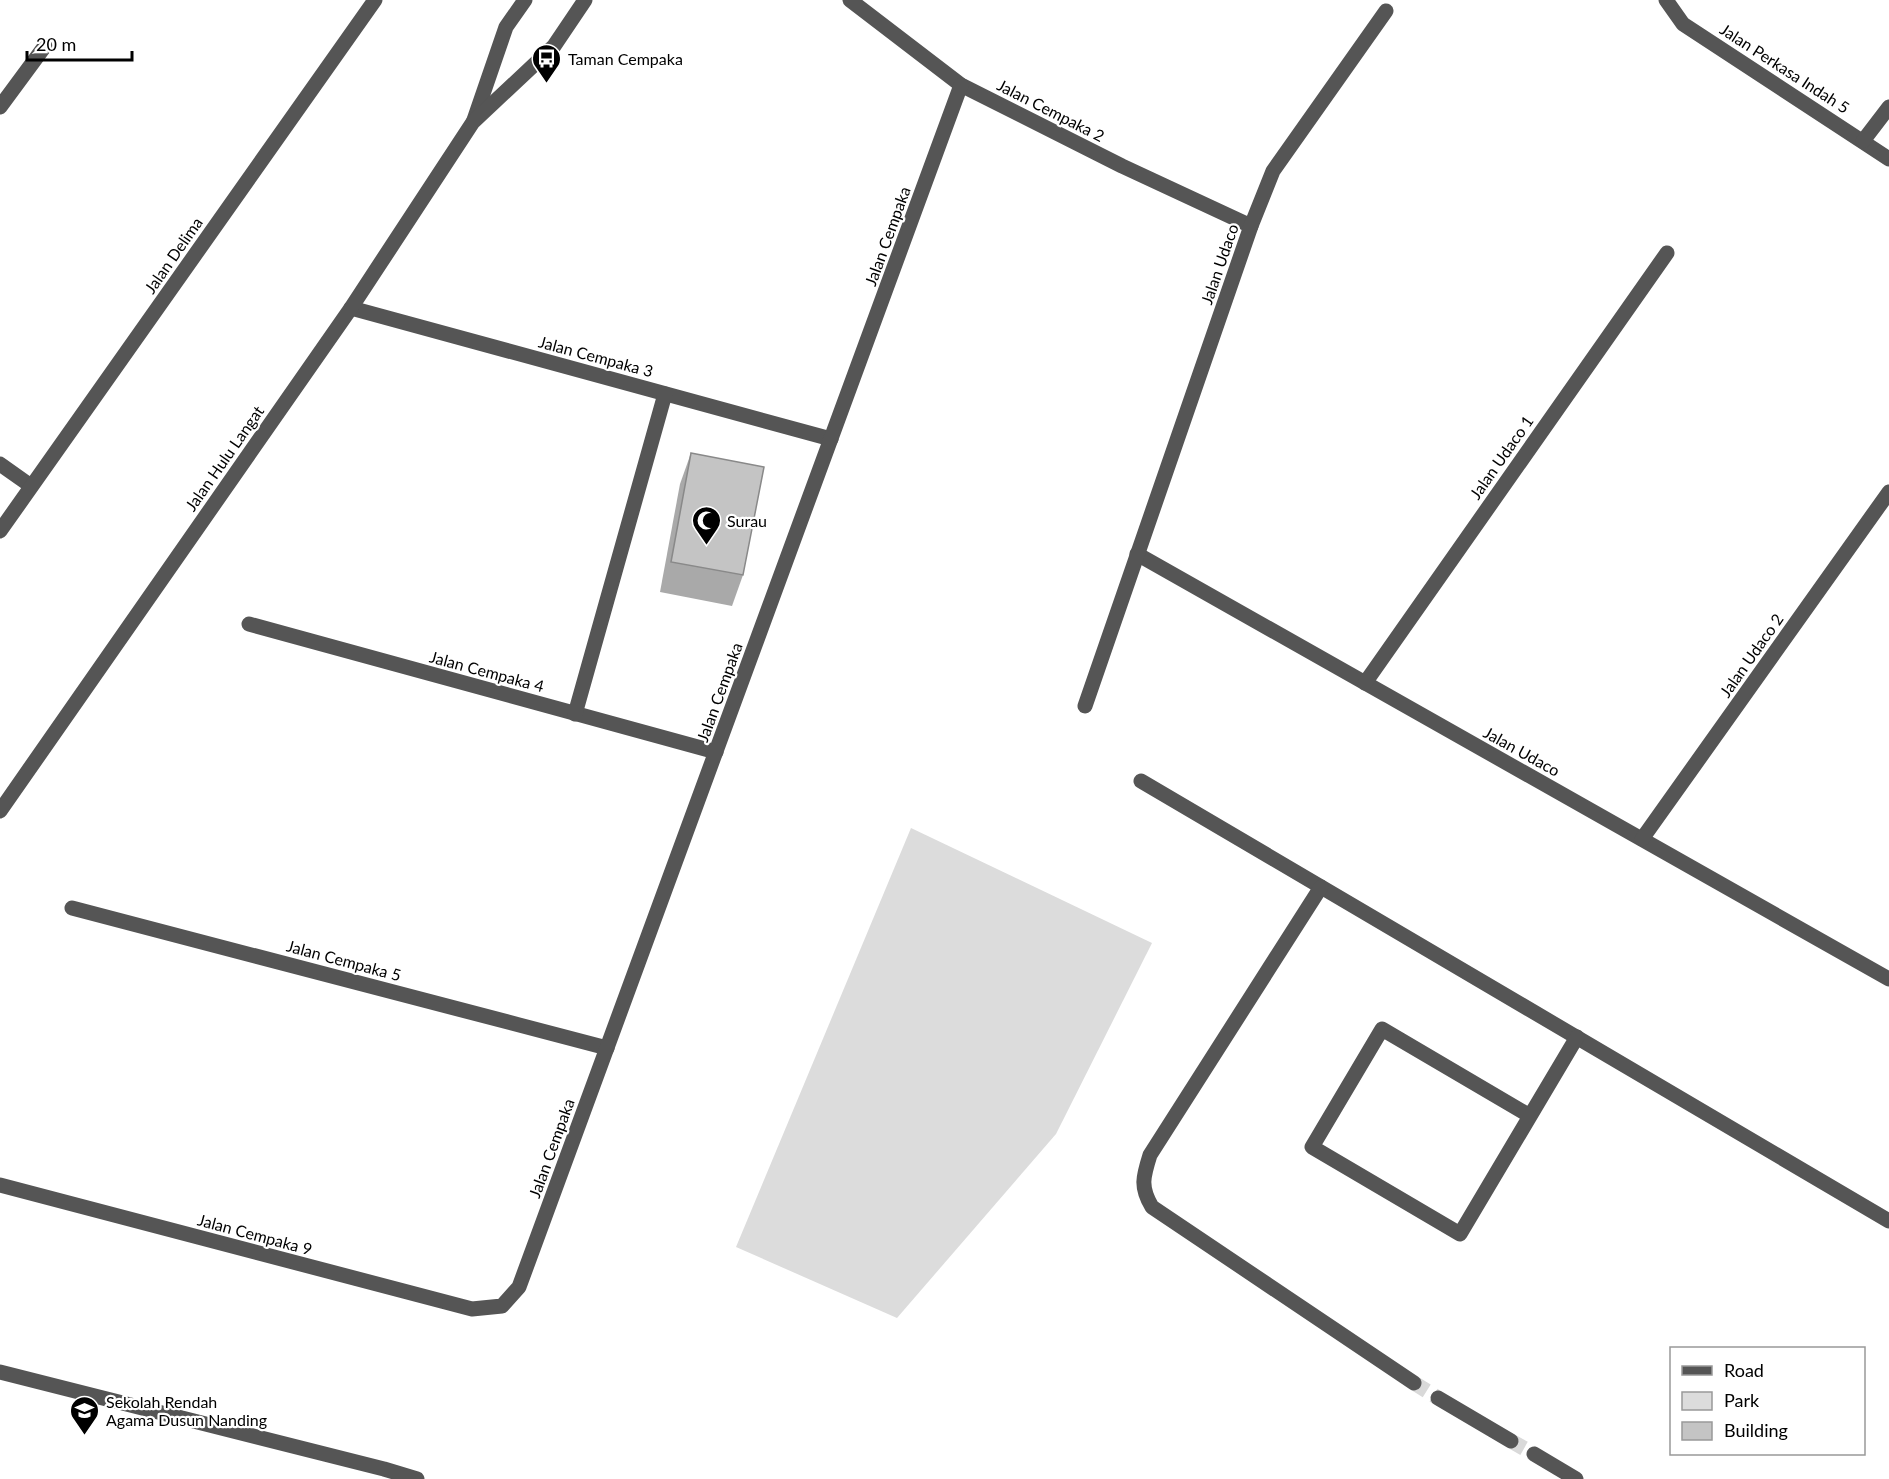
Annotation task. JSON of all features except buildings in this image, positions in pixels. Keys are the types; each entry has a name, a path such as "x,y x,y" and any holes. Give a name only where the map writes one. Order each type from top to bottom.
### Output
{"street":[{"name":"Jalan Delima","path":"0,531 375,0"},
{"name":"Jalan Hulu Langat","path":"473,122 506,27 525,0"},
{"name":"Jalan Hulu Langat","path":"0,811 351,308 473,122 554,46 585,0"},
{"name":"Jalan Cempaka 2","path":"850,0 961,85 1122,166 1251,226"},
{"name":"Jalan Perkasa Indah 5","path":"1666,1 1683,24 1889,159"},
{"name":"Jalan Udaco","path":"1085,706 1251,226 1273,171 1386,11"},
{"path":"0,107 45,46"},
{"name":"Jalan Cempaka","path":"502,1306 519,1287 961,85"},
{"path":"1863,141 1889,107"},
{"name":"Jalan Udaco 1","path":"1365,683 1667,253"},
{"name":"Jalan Cempaka 3","path":"351,308 831,439"},
{"path":"575,714 665,394"},
{"path":"0,464 31,486"},
{"name":"Jalan Udaco 2","path":"1642,839 1889,492"},
{"name":"Jalan Udaco","path":"1137,554 1889,979"},
{"name":"Jalan Cempaka 4","path":"249,624 716,752"},
{"path":"1141,781 1889,1221"},
{"path":"1321,887 1150,1155 1143,1176 1145,1194 1152,1208 1414,1383"},
{"name":"Jalan Cempaka 5","path":"72,908 607,1048"},
{"path":"1530,1116 1382,1029 1312,1147 1460,1234 1577,1037"},
{"name":"Jalan Cempaka 9","path":"0,1185 472,1309 502,1306"},
{"path":"0,1372 417,1479"},
{"path":"1438,1398 1511,1441"},
{"path":"1534,1454 1576,1479"}],"green space":[{"path":"911,828 1152,943 1056,1134 897,1318 736,1247"}],"tunnel":[{"path":"1414,1383 1438,1398"},
{"path":"1511,1441 1534,1454"}],"place":[{"name":"Taman Cempaka","path":"547,84"},
{"name":"Surau","path":"706,546"},
{"name":"Sekolah Rendah Agama Dusun Nanding","path":"85,1436"}]}
